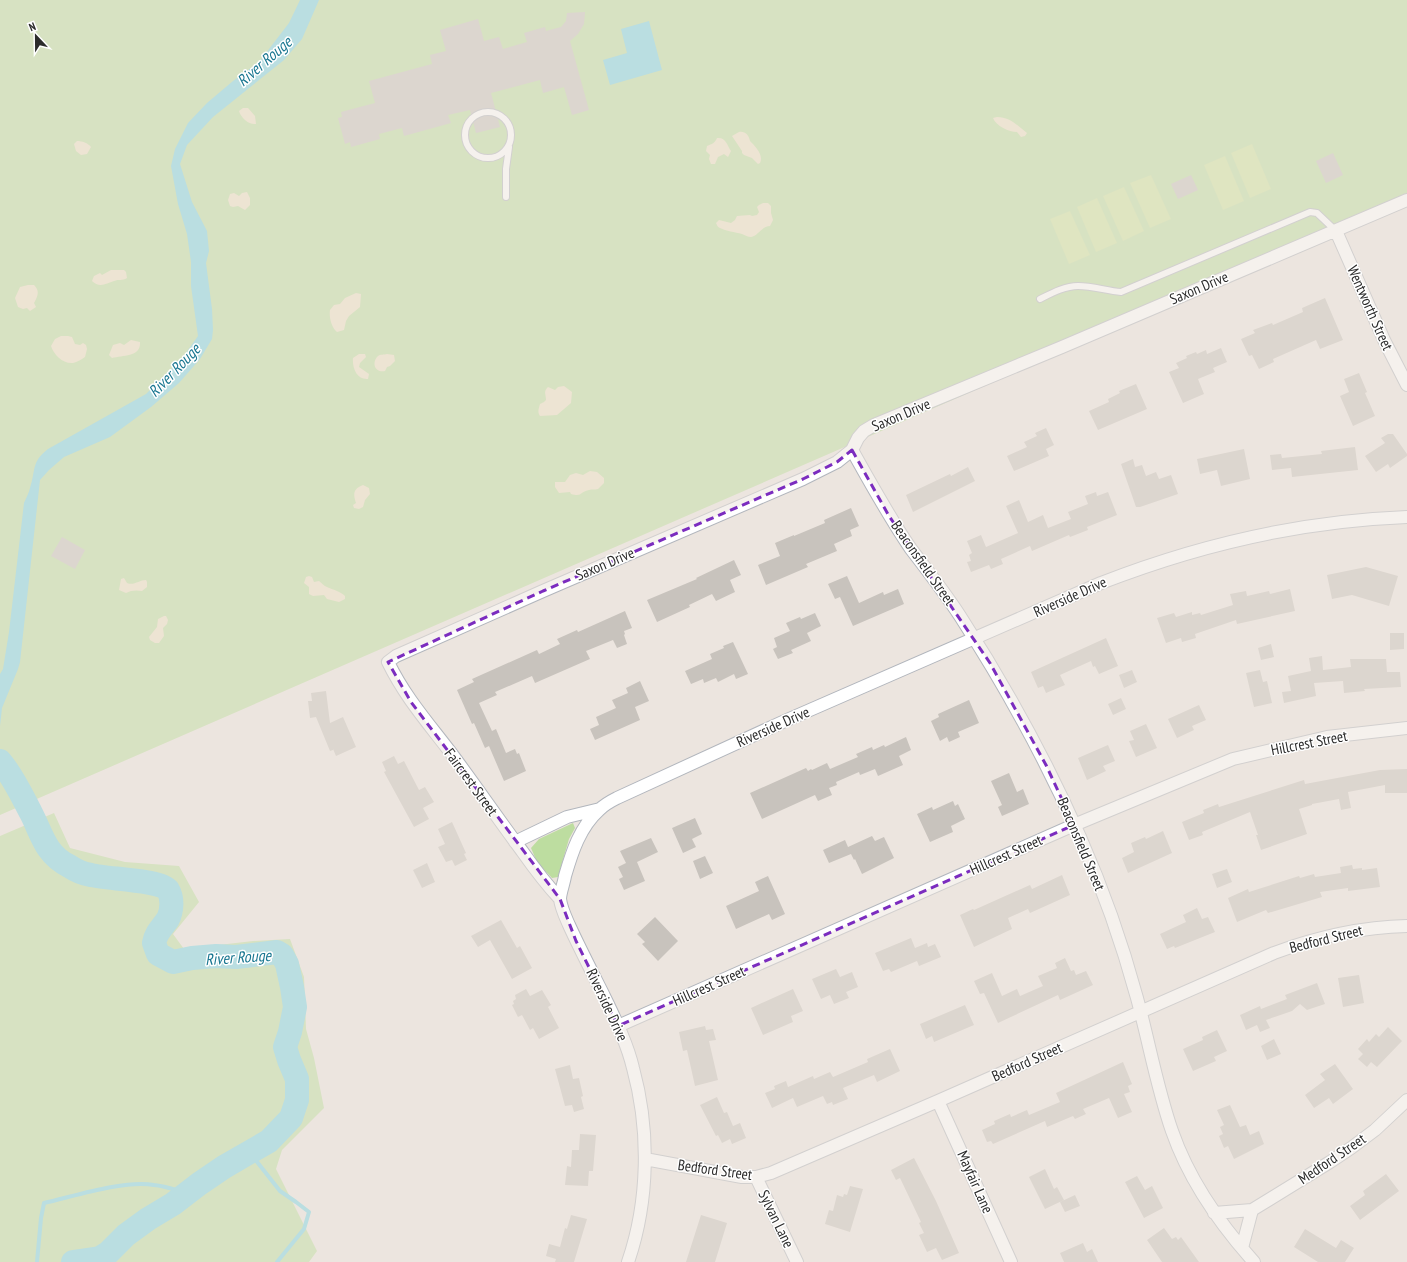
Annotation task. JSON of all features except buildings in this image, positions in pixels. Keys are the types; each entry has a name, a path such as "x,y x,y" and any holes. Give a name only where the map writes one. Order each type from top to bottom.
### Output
{"street":[{"name":"Saxon Drive","path":"388,662 396,656 488,615 803,479 838,462 852,450 858,438 864,431 874,425 1407,200"},
{"name":"Wentworth Street","path":"1336,231 1384,340 1407,385"},
{"name":"Beaconsfield Street","path":"852,450 889,516 959,614 1019,714 1046,765 1074,825 1126,961 1164,1107 1181,1154 1214,1213 1254,1262"},
{"name":"Riverside Drive","path":"628,1262 640,1211 645,1159 645,1138 639,1093 633,1068 618,1026 576,941 565,916 560,899 569,861 578,838 587,823 600,809 617,798 676,770 794,717 1143,566 1226,542 1286,529 1333,522 1407,517"},
{"name":"Faircrest Street","path":"388,662 401,688 454,757 549,888 560,899"},
{"name":"Hillcrest Street","path":"618,1026 1074,825 1233,760 1328,737 1407,728"},
{"path":"515,842 567,817 600,809"},
{"name":"Bedford Street","path":"645,1159 742,1176 756,1177 771,1173 1274,953 1322,937 1389,926 1407,926"},
{"name":"Medford Street","path":"1214,1213 1252,1210 1351,1148 1375,1130 1407,1100"},
{"name":"Mayfair Lane","path":"938,1101 1011,1262"},
{"name":"Sylvan Lane","path":"756,1177 797,1262"},
{"path":"1242,1248 1252,1210"}],"lane":[{"path":"506,197 506,169 510,143 511,136 507,121 494,112 479,113 472,117 465,130 464,138 466,145 477,156 493,158 506,150 510,143"},
{"path":"1040,299 1058,290 1077,286 1121,292 1310,212 1317,213 1336,231"}],"highlighted area":[{"path":"852,450 889,516 990,663 1046,765 1074,825 618,1026 576,941 560,899 411,702 388,662 543,591 803,479 837,462"}],"green space":[{"path":"0,0 1407,0 1407,202 0,815"},
{"path":"1252,144 1271,189 1250,198 1231,153"},
{"path":"1225,156 1244,201 1223,210 1204,165"},
{"path":"1151,175 1171,219 1150,228 1130,183"},
{"path":"1124,187 1144,231 1123,241 1103,196"},
{"path":"1097,198 1117,243 1096,252 1077,207"},
{"path":"1070,211 1090,255 1069,264 1050,219"},
{"path":"54,813 70,848 125,862 179,866 199,902 173,934 184,949 253,941 290,939 304,977 306,1029 314,1058 324,1108 282,1150 276,1169 317,1251 309,1262 0,1262 0,836"},
{"path":"573,823 575,828 569,839 558,877 552,878 537,862 531,848 539,839"}],"sand":[{"path":"243,108 248,108 255,116 256,124 248,122 242,116 239,111"},
{"path":"997,117 1010,120 1027,133 1025,136 1021,137 1017,132 1003,128 997,124 993,118"},
{"path":"739,132 743,132 749,137 750,141 760,154 760,163 758,164 752,158 742,153 732,136"},
{"path":"717,138 724,140 731,151 728,157 724,154 718,157 715,164 711,164 709,159 710,155 706,151 707,146 713,143"},
{"path":"77,141 85,142 91,147 87,154 81,155 76,151 74,144"},
{"path":"247,192 250,198 250,205 245,210 238,206 230,206 228,200 230,194 234,193 239,196 242,193"},
{"path":"763,203 768,203 771,206 773,220 770,226 767,226 756,235 749,237 722,229 718,227 716,223 719,220 731,223 737,216 757,215 759,212 757,207"},
{"path":"111,270 124,270 127,278 103,285 92,281 94,276 100,273 102,275"},
{"path":"34,285 38,291 34,303 36,307 30,311 27,308 23,309 18,307 15,298 20,287"},
{"path":"356,293 361,294 360,307 349,316 344,330 337,332 331,322 330,310 334,305 340,304 345,298"},
{"path":"61,336 72,337 75,344 80,345 83,343 86,345 87,349 85,357 73,363 66,362 59,358 54,353 51,346 55,339"},
{"path":"131,340 140,342 140,347 134,353 112,358 109,355 113,345 120,343 124,345"},
{"path":"359,354 365,354 366,357 360,363 359,367 369,374 368,379 361,378 354,369 353,358"},
{"path":"379,355 394,355 395,361 387,367 385,371 377,369 375,367 376,359"},
{"path":"564,386 572,392 571,403 557,415 540,416 539,408 540,404 546,400 546,389 548,387 555,390 558,387"},
{"path":"590,471 597,472 604,478 604,483 598,489 586,491 577,495 571,494 570,492 559,493 555,487 555,482 565,482 570,475 576,473 583,475"},
{"path":"363,485 369,488 370,494 365,500 363,507 359,509 354,508 353,505 356,503 354,497 355,492 357,488"},
{"path":"306,577 312,577 314,582 319,581 326,587 341,593 345,596 345,599 339,602 327,599 324,595 313,596 309,594 309,587 304,583"},
{"path":"124,578 127,583 130,584 146,580 147,587 142,591 134,590 126,593 119,590 121,579"},
{"path":"166,616 168,620 167,624 163,628 164,636 159,643 155,643 150,640 149,637 157,627 158,619"}],"water":[{"name":"River Rouge","path":"300,0 319,0 302,39 284,60 213,117 187,145 180,164 192,202 207,231 209,251 206,263 212,309 212,339 200,359 179,383 151,407 110,437 64,457 40,480 20,662 2,708 0,726 0,674 3,669 9,632 24,503 30,490 36,462 48,449 146,394 183,357 198,336 191,286 191,262 187,234 178,204 171,166 175,149 188,123 207,103 259,62 289,23"},
{"path":"649,21 662,70 610,85 603,60 627,53 621,29"},
{"path":"0,750 21,776 33,810 27,813 0,770"}],"waterway":[{"name":"River Rouge","path":"0,761 17,786 45,843 54,856 85,874 145,882 155,884 168,890 171,897 171,908 168,919 155,939 154,943 158,954 173,962 192,958 216,956 236,957 277,952 282,955 287,964 295,1007 290,1032 285,1047 297,1079 297,1100 291,1118 269,1141 224,1167 173,1204 148,1219 126,1235 108,1253 100,1258 73,1262"},
{"path":"250,1153 280,1191 309,1212 304,1229 277,1262"},
{"path":"37,1262 41,1218 44,1203 114,1187 142,1184 166,1187 187,1193"}]}
